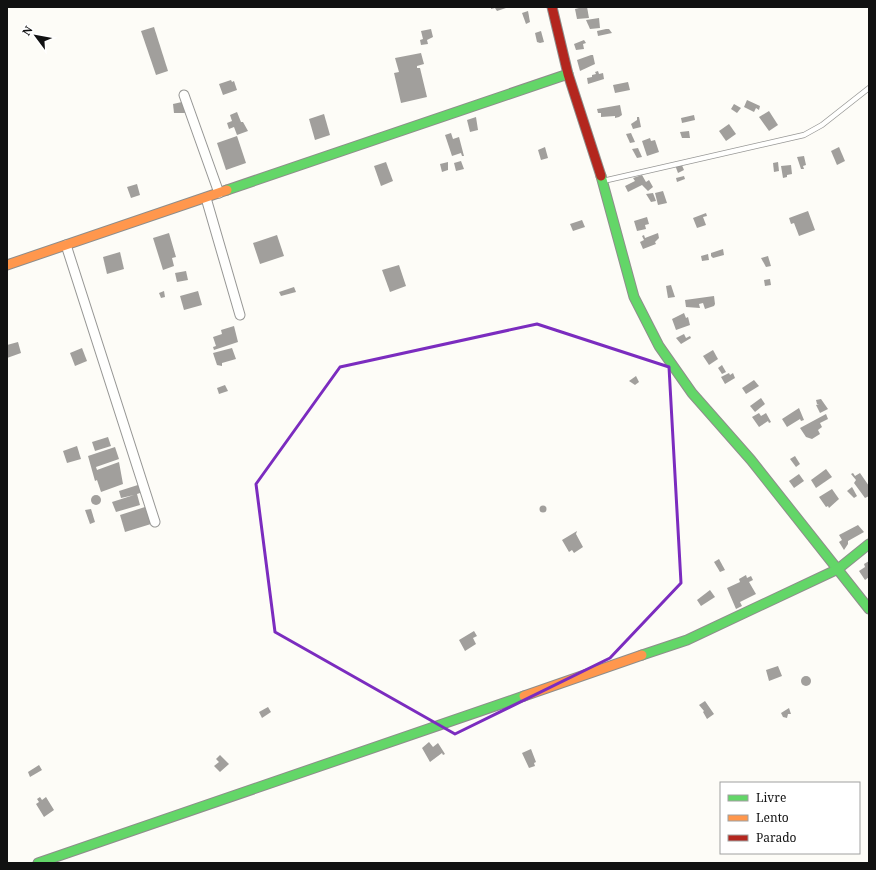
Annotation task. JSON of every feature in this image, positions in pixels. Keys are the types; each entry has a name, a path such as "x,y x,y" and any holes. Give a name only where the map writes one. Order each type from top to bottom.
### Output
{"street":[{"path":"552,7 568,74 603,181 634,297 659,346 692,393 751,460 869,609"},
{"path":"7,265 568,74"},
{"path":"184,95 219,193"},
{"path":"206,198 240,315"},
{"path":"66,245 155,522"},
{"path":"38,863 687,640 838,569 869,544"}],"lane":[{"path":"603,181 804,135 822,125 869,88"}],"highlighted area":[{"path":"537,324 669,367 681,583 610,658 455,734 275,632 256,484 340,367"}],"building":[{"path":"491,7 509,7 497,11 495,8 491,9"},
{"path":"587,7 589,18 577,19 575,9"},
{"path":"528,11 530,22 526,24 522,13"},
{"path":"599,18 600,28 590,29 586,20"},
{"path":"154,27 168,71 156,75 141,31"},
{"path":"431,29 433,37 427,40 428,44 421,45 420,40 423,39 421,31"},
{"path":"609,29 612,33 598,36 597,31"},
{"path":"541,31 544,42 540,43 537,42 535,33"},
{"path":"584,40 586,43 583,44 584,49 576,50 574,44"},
{"path":"421,53 424,64 417,66 417,68 420,68 427,97 401,103 394,73 399,72 395,58"},
{"path":"593,55 595,64 580,71 577,60"},
{"path":"598,71 599,74 603,73 604,79 588,84 587,78 592,77 592,75 596,74 595,72"},
{"path":"231,80 232,82 234,81 237,90 223,95 219,84"},
{"path":"628,82 630,90 615,93 613,85"},
{"path":"747,100 760,106 759,110 756,108 754,112 744,107"},
{"path":"182,102 185,113 174,113 173,104"},
{"path":"734,104 741,108 737,113 731,109"},
{"path":"620,105 622,115 619,117 601,117 601,113 598,113 597,109"},
{"path":"769,111 778,125 769,131 759,117"},
{"path":"237,112 241,122 243,122 248,131 237,135 234,127 229,129 227,123 232,121 230,115"},
{"path":"324,114 330,135 315,140 309,119"},
{"path":"694,115 695,120 682,123 681,118"},
{"path":"476,117 478,130 470,132 467,120"},
{"path":"637,117 639,117 641,127 633,129 631,124 637,120"},
{"path":"729,124 736,134 726,141 719,131"},
{"path":"689,131 690,138 682,138 680,132"},
{"path":"451,133 453,139 459,137 464,156 462,156 461,153 452,156 445,135"},
{"path":"631,133 635,142 630,143 626,134"},
{"path":"237,136 246,163 226,170 217,143"},
{"path":"650,138 651,141 655,140 659,152 647,156 642,141"},
{"path":"545,147 548,158 541,160 538,150"},
{"path":"839,147 845,161 837,165 831,151"},
{"path":"638,148 642,157 637,158 632,149"},
{"path":"804,156 806,165 803,166 804,169 801,169 797,157"},
{"path":"461,161 464,169 456,171 454,163"},
{"path":"386,162 393,181 381,186 374,166"},
{"path":"448,162 448,170 442,172 440,164"},
{"path":"778,162 779,171 774,172 773,163"},
{"path":"681,163 684,170 678,173 675,165"},
{"path":"791,165 792,174 783,178 781,166"},
{"path":"642,175 646,182 649,180 653,187 648,191 642,185 628,192 625,186 635,181 633,178"},
{"path":"684,176 685,179 677,182 676,178"},
{"path":"137,184 140,195 131,198 127,187"},
{"path":"663,191 667,203 658,205 655,193"},
{"path":"653,193 656,201 651,202 646,194"},
{"path":"808,211 815,230 799,236 794,223 791,224 789,218"},
{"path":"706,213 707,216 703,217 706,225 697,228 693,218"},
{"path":"647,217 649,224 645,225 646,229 637,231 634,221"},
{"path":"582,220 585,227 573,231 570,224"},
{"path":"169,233 176,257 172,258 174,266 163,270 153,238"},
{"path":"658,233 659,238 655,242 656,244 643,249 640,242 644,240 642,236 644,235 645,238"},
{"path":"277,235 284,256 260,264 253,243"},
{"path":"723,249 724,255 713,258 711,256 711,253"},
{"path":"120,252 124,269 107,274 103,257"},
{"path":"708,254 709,260 702,261 701,256"},
{"path":"768,256 771,266 766,267 761,258"},
{"path":"399,265 406,286 390,292 382,270"},
{"path":"186,271 188,280 177,282 175,273"},
{"path":"770,279 771,285 765,286 764,280"},
{"path":"671,285 675,297 668,298 666,286"},
{"path":"294,287 296,292 281,296 279,292"},
{"path":"164,291 165,297 161,298 159,293"},
{"path":"198,291 202,305 184,310 180,296"},
{"path":"714,296 714,306 705,309 703,303 699,304 700,308 686,307 685,300"},
{"path":"684,313 686,318 688,317 690,325 676,330 672,319"},
{"path":"234,326 238,342 214,350 213,347 216,346 213,337 222,334 221,330"},
{"path":"684,334 686,338 690,336 691,338 681,344 676,338"},
{"path":"18,342 21,353 7,358 7,345"},
{"path":"82,348 87,361 75,366 70,353"},
{"path":"232,348 236,359 222,363 222,366 217,365 213,353"},
{"path":"713,350 718,359 709,365 703,356"},
{"path":"722,365 726,372 722,374 718,368"},
{"path":"729,373 730,375 733,373 735,378 725,384 721,377"},
{"path":"636,376 639,382 635,385 629,381"},
{"path":"754,380 759,386 746,394 742,388"},
{"path":"225,385 228,391 219,394 217,388"},
{"path":"761,398 765,404 755,412 750,406"},
{"path":"821,399 828,409 820,413 816,405 819,404 817,404 816,400"},
{"path":"799,408 804,420 801,421 800,419 787,427 782,419"},
{"path":"759,413 761,416 766,413 771,422 769,423 768,421 759,427 752,417"},
{"path":"826,414 828,419 820,423 822,427 818,430 820,434 812,439 806,437 800,428"},
{"path":"108,437 111,446 95,451 92,442"},
{"path":"77,446 81,459 67,463 63,451"},
{"path":"115,447 119,459 96,467 97,470 119,462 123,484 101,492 97,480 95,481 88,456"},
{"path":"795,456 800,464 796,467 790,459"},
{"path":"826,469 832,477 816,488 811,480"},
{"path":"853,473 855,476 860,473 869,486 869,496 865,498 854,483 856,480 851,474"},
{"path":"799,474 804,481 794,488 789,481"},
{"path":"141,484 143,492 137,494 140,505 116,512 112,502 134,495 121,498 119,491"},
{"path":"852,487 857,496 854,498 847,491"},
{"path":"832,489 839,499 829,508 828,506 826,507 819,497"},
{"path":"94,495 98,495 100,496 100,504 94,505 91,502 91,498"},
{"path":"543,505 547,509 543,513 539,509"},
{"path":"145,507 151,524 125,532 120,515"},
{"path":"91,509 95,522 90,524 85,510"},
{"path":"858,525 864,532 848,541 848,544 844,550 839,542 842,540 839,535"},
{"path":"577,531 576,534 583,547 574,553 572,550 569,552 562,540"},
{"path":"719,559 725,570 720,572 714,562"},
{"path":"869,561 869,577 865,580 859,571 865,567 864,564"},
{"path":"746,575 747,578 751,576 753,580 749,582 756,594 740,602 742,606 736,609 727,588 740,582 739,579"},
{"path":"710,590 715,597 701,606 697,600"},
{"path":"474,631 477,636 473,638 476,644 465,651 459,640"},
{"path":"778,666 782,676 769,681 766,670"},
{"path":"804,676 808,676 810,677 810,685 804,686 801,683 801,679"},
{"path":"705,701 714,714 707,719 703,712 704,711 699,705"},
{"path":"268,707 271,712 262,718 259,712"},
{"path":"789,708 791,714 788,714 787,718 783,717 781,713"},
{"path":"429,742 433,747 438,743 445,754 443,755 442,753 430,762 422,748"},
{"path":"531,749 536,762 534,763 535,766 529,768 522,753"},
{"path":"220,755 229,764 220,772 214,766 219,762 216,759"},
{"path":"39,765 42,770 30,777 28,772"},
{"path":"40,797 42,800 46,797 54,810 44,817 36,804 39,802 37,799"}],"traffic: fast":[{"path":"227,190 568,74"},
{"path":"601,176 634,297 659,346 692,393 751,460 869,609"},
{"path":"642,655 687,640 838,569 869,544"},
{"path":"38,863 524,696"}],"traffic: slow":[{"path":"7,265 227,190"},
{"path":"524,696 642,655"}],"traffic: jam":[{"path":"552,7 568,74 601,176"}]}
